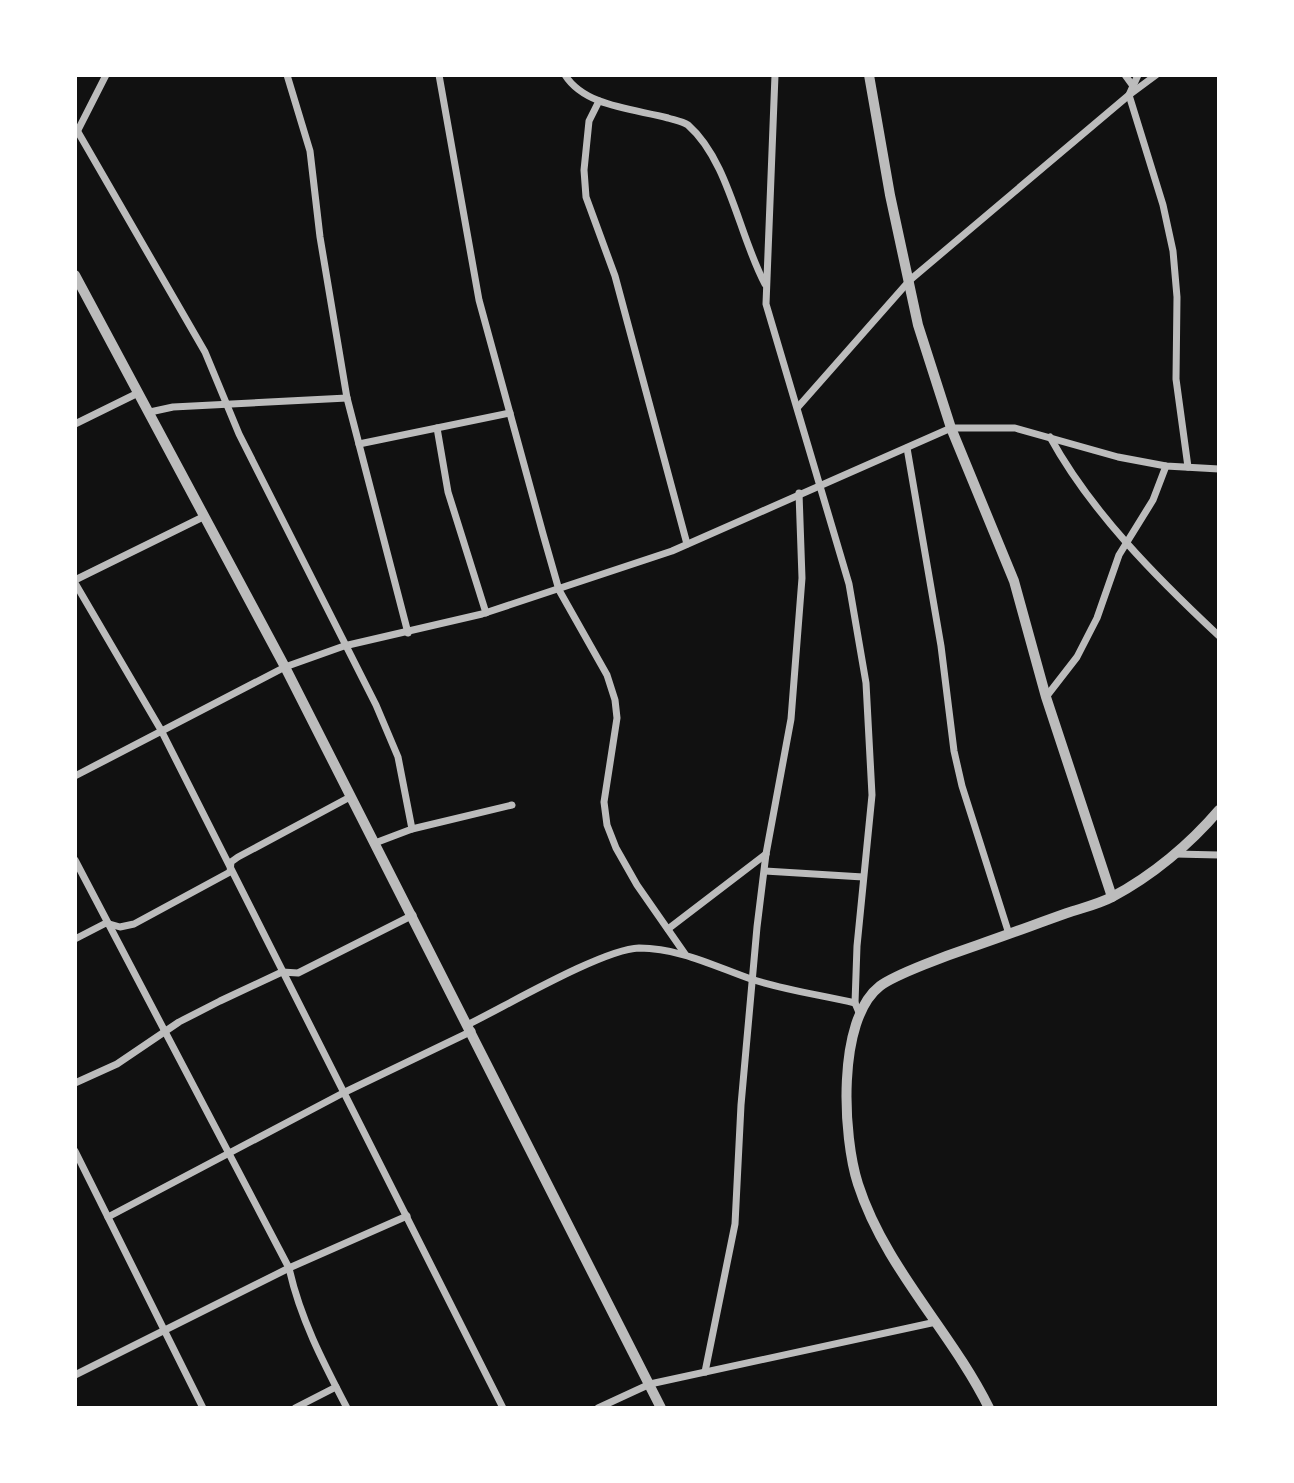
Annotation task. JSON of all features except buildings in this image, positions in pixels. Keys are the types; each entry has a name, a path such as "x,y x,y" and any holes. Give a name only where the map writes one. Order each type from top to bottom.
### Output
{"street":[{"path":"106,75 76,134 171,288 205,352 226,405 344,646 376,705 398,757 412,829"},
{"path":"439,75 479,300 559,590 607,675 615,700 617,718 604,802 607,825 632,876 685,954"},
{"path":"565,75 569,82 599,101 685,123 707,146 751,259 765,285"},
{"path":"775,75 774,158 766,304 849,584 866,683 872,795 863,877 855,1003 860,1015"},
{"path":"869,75 890,195 918,325 951,428 1014,581 1046,697 1112,897"},
{"path":"1125,75 1133,86"},
{"path":"1138,75 1129,95 1163,205 1173,251 1177,297 1176,379 1188,467"},
{"path":"798,407 909,280 1156,75"},
{"path":"289,76 310,150 320,237 347,398 408,633"},
{"path":"599,101 589,121 584,170 586,197 615,276 687,544"},
{"path":"75,275 285,667 471,1027 661,1408"},
{"path":"75,424 138,393"},
{"path":"150,412 173,407 347,398"},
{"path":"359,444 510,413"},
{"path":"437,428 447,492 486,613"},
{"path":"75,776 285,667 344,646 486,613 559,590 687,544 951,428 1015,428 1118,457 1166,466 1219,469"},
{"path":"1049,437 1077,482 1128,541 1219,636"},
{"path":"907,448 941,646 954,751 962,786 1009,934"},
{"path":"1046,697 1077,657 1097,618 1119,555 1153,500 1166,466"},
{"path":"705,1372 735,1224 741,1105 766,855 791,719 802,578 799,493"},
{"path":"205,516 75,582 160,730 503,1408"},
{"path":"230,872 231,862 238,857 350,797"},
{"path":"375,843 412,829 512,805"},
{"path":"989,1408 957,1351 918,1298 878,1231 856,1175 848,1144 847,1085 854,1032 860,1015 880,986 954,953 1112,897 1175,854 1219,810"},
{"path":"1175,854 1219,855"},
{"path":"668,929 766,855"},
{"path":"75,860 106,923 168,1032 231,1152 289,1268 296,1301 310,1336 347,1408"},
{"path":"765,871 863,877"},
{"path":"75,939 106,923 120,927 134,924 230,872"},
{"path":"75,1083 117,1063 191,1015 282,972 298,973 413,915"},
{"path":"108,1217 617,953 638,948 685,954 753,980 855,1003"},
{"path":"75,1151 203,1408"},
{"path":"75,1375 289,1268 407,1216"},
{"path":"598,1408 650,1384 936,1322"},
{"path":"295,1408 336,1387"}]}
